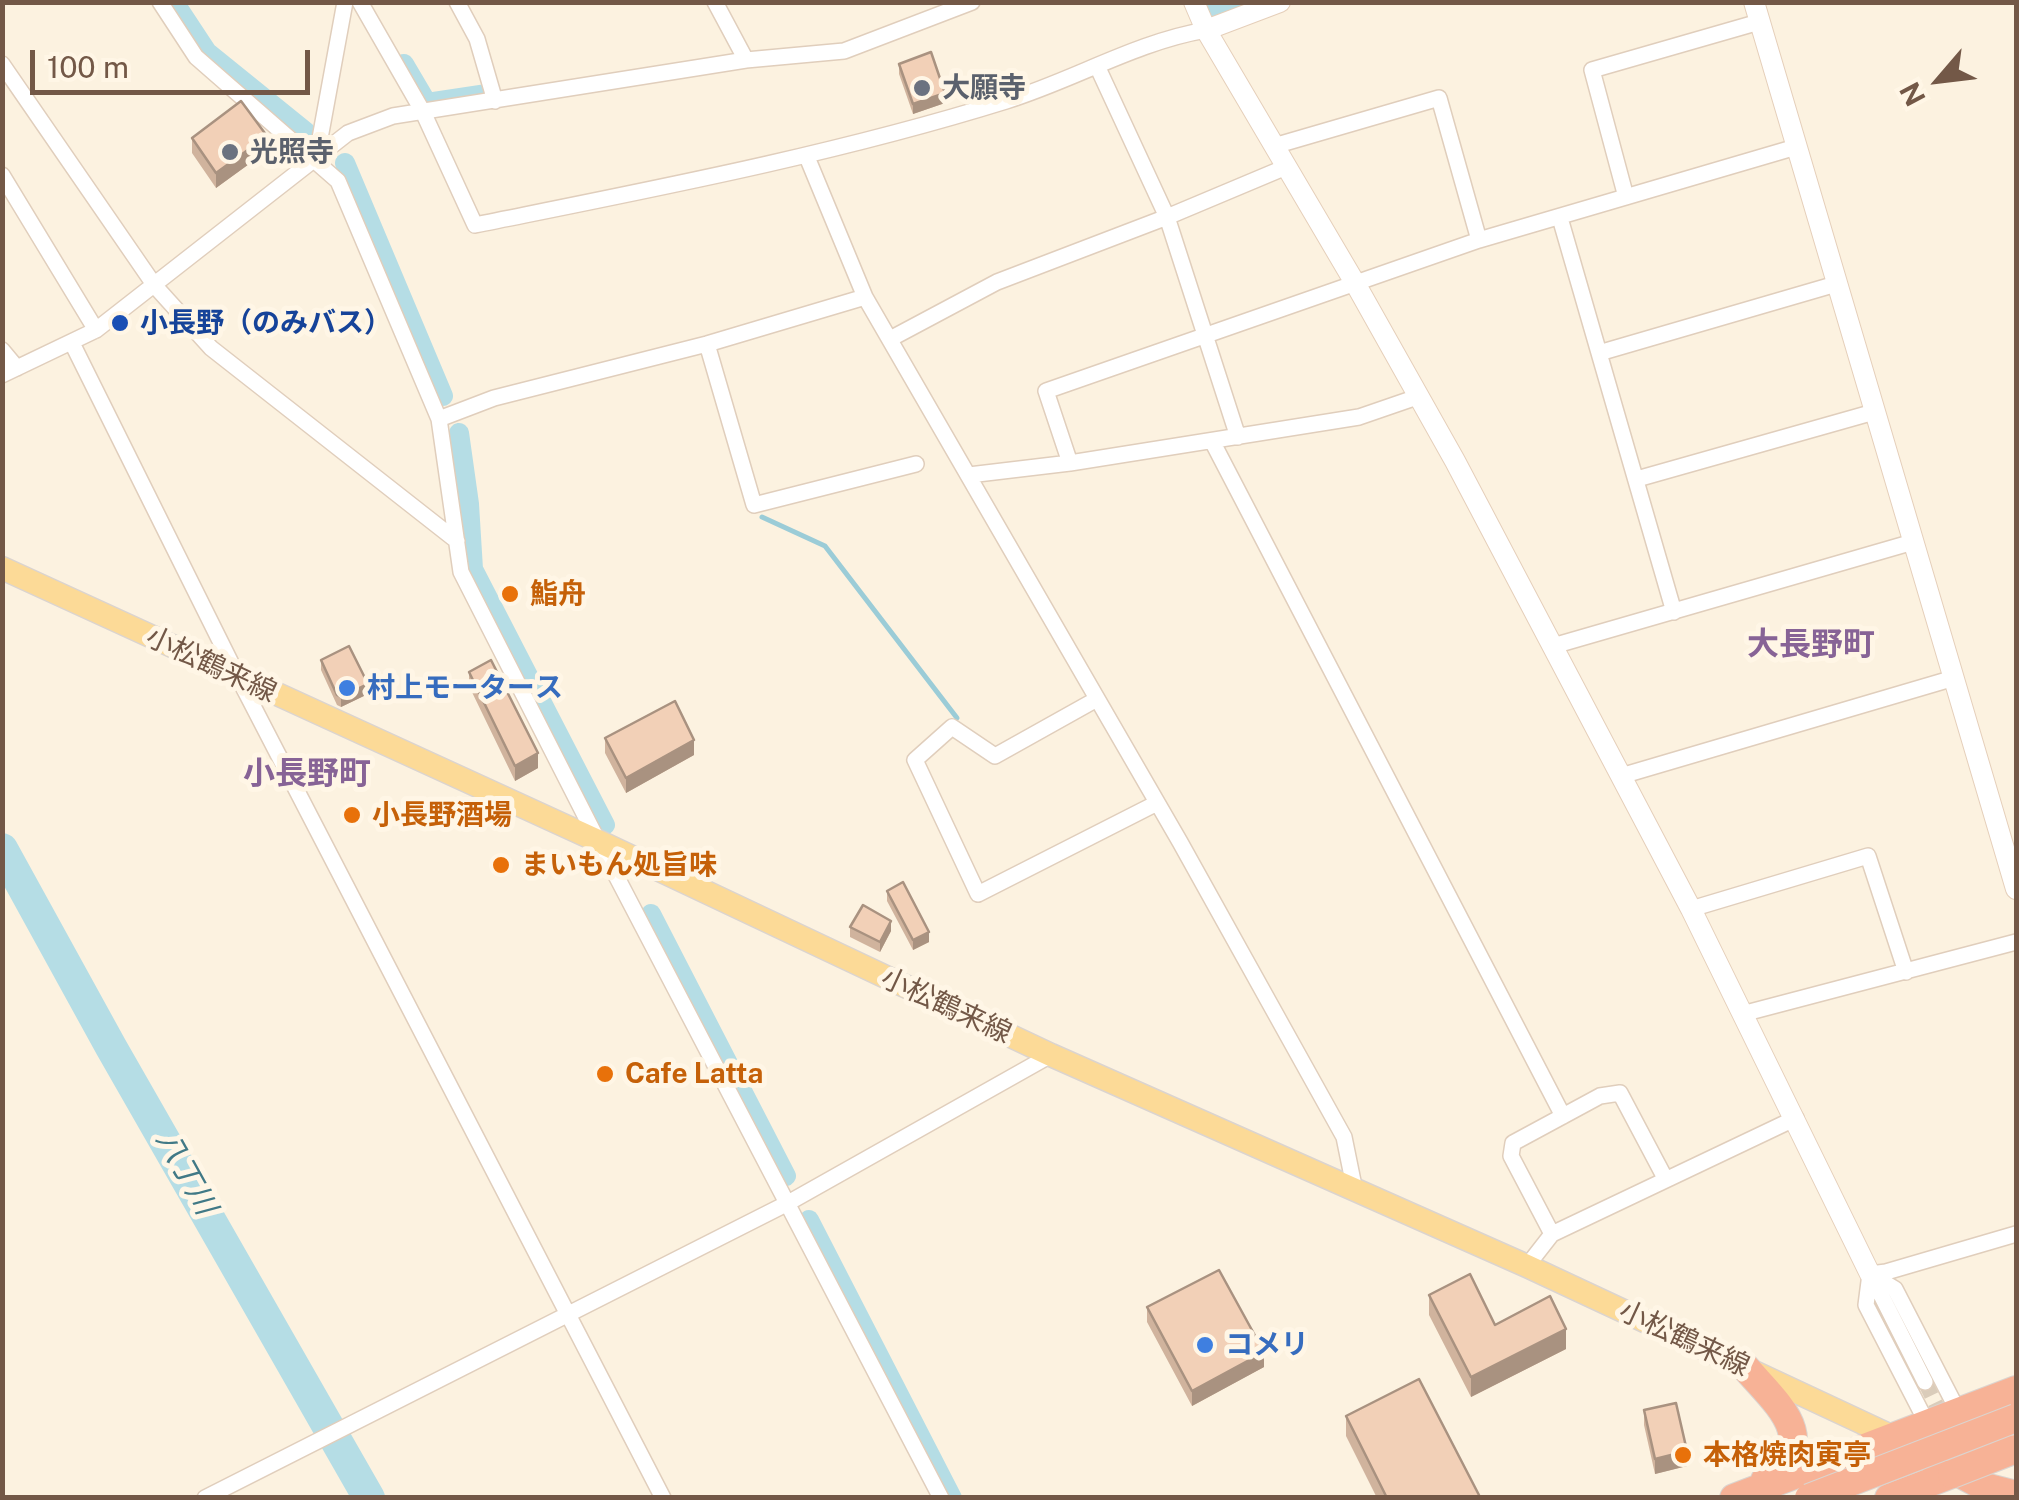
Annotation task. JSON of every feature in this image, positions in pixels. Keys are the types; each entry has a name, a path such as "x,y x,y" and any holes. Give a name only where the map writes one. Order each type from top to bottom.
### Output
{"highway":[{"path":"1741,1495 1782,1469 1795,1446 1793,1428 1745,1367"},
{"path":"1741,1495 2016,1390"},
{"path":"1809,1498 2016,1418"},
{"path":"1893,1438 1988,1494"},
{"path":"1889,1498 2016,1450"},
{"path":"1988,1494 2016,1476"},
{"path":"1957,1498 2016,1495"}],"main road":[{"name":"小松鶴来線","path":"2,568 1051,1055 1527,1266 1893,1438"}],"street":[{"path":"160,2 196,57 338,181 439,419 461,572 941,1498"},
{"path":"316,160 345,2"},
{"path":"360,2 423,112 475,225 807,157 1008,100 1098,68 1166,37 1206,30 1280,2"},
{"path":"458,2 478,39 495,101"},
{"path":"715,2 746,60"},
{"path":"1194,2 1206,30 1420,396 1553,646 1690,908 1925,1382"},
{"path":"2,350 10,372 96,330 348,134 393,116 746,60 844,51 968,3"},
{"path":"1626,196 1592,70 1756,12 2016,890"},
{"path":"2,64 155,286 211,348 457,541"},
{"path":"1098,68 1167,218 1238,437"},
{"path":"1274,146 1439,98 1479,240"},
{"path":"1070,464 1046,391 1479,240 1796,147"},
{"path":"807,157 865,297 1098,699 1344,1137 1355,1192"},
{"path":"890,339 997,282 1167,218 1286,167"},
{"path":"2,175 96,330"},
{"path":"1560,218 1674,612"},
{"path":"1599,353 1836,284"},
{"path":"439,419 494,398 707,344 865,297"},
{"path":"72,344 239,679 662,1498"},
{"path":"707,344 754,505 916,464"},
{"path":"969,475 1070,464 1359,417 1420,396"},
{"path":"1637,479 1874,412"},
{"path":"1212,441 1562,1116"},
{"path":"1553,646 1913,542"},
{"path":"1620,776 1954,678"},
{"path":"1098,699 995,756 952,727 915,760 978,894 1157,803"},
{"path":"1690,908 1868,856 1906,972"},
{"path":"1742,1014 2016,942"},
{"path":"205,1498 352,1420 569,1316 788,1202 1051,1055"},
{"path":"1552,1234 1511,1156 1514,1142 1600,1096 1620,1094 1665,1178"},
{"path":"1527,1266 1552,1234 1796,1118"},
{"path":"1870,1274 2016,1234"},
{"path":"1870,1274 1895,1290 1959,1412 1988,1494"},
{"path":"1870,1274 1866,1306 1926,1424 1988,1494"}],"building":[{"name":"大願寺","path":"931,52 945,93 913,104 899,64"},
{"name":"光照寺","path":"241,101 267,136 216,173 192,138"},
{"path":"349,646 368,684 341,697 321,660"},
{"path":"491,660 538,753 515,766 469,672"},
{"path":"675,701 694,740 626,778 605,738"},
{"path":"903,882 929,932 913,940 887,891"},
{"path":"863,905 891,921 880,942 850,927"},
{"name":"コメリ","path":"1219,1270 1264,1352 1192,1391 1147,1307"},
{"path":"1470,1274 1495,1325 1550,1296 1566,1329 1471,1377 1429,1295"},
{"path":"1419,1379 1480,1497 1387,1498 1346,1416"},
{"path":"1676,1403 1687,1451 1655,1459 1644,1410"}],"waterway":[{"path":"174,2 207,52 306,132"},
{"path":"1217,2 1217,8 1234,2"},
{"path":"404,64 427,103 487,94"},
{"path":"345,163 443,396"},
{"path":"459,433 473,569 605,825"},
{"path":"762,517 825,546 957,718"},
{"name":"八丁川","path":"2,849 369,1498"},
{"path":"651,914 786,1176"},
{"path":"809,1220 952,1498"}],"tunnel":[{"path":"1925,1382 1945,1423"}],"place":[{"name":"大願寺","path":"922,88"},
{"name":"光照寺","path":"230,152"},
{"name":"小長野（のみバス）","path":"120,323"},
{"name":"鮨舟","path":"510,594"},
{"name":"村上モータース","path":"347,688"},
{"name":"小長野酒場","path":"352,815"},
{"name":"まいもん処旨味","path":"501,865"},
{"name":"Cafe Latta","path":"605,1074"},
{"name":"コメリ","path":"1205,1345"},
{"name":"本格焼肉寅亭","path":"1683,1455"}],"district":[{"name":"大長野町","path":"1811,645"},
{"name":"小長野町","path":"307,774"}]}
